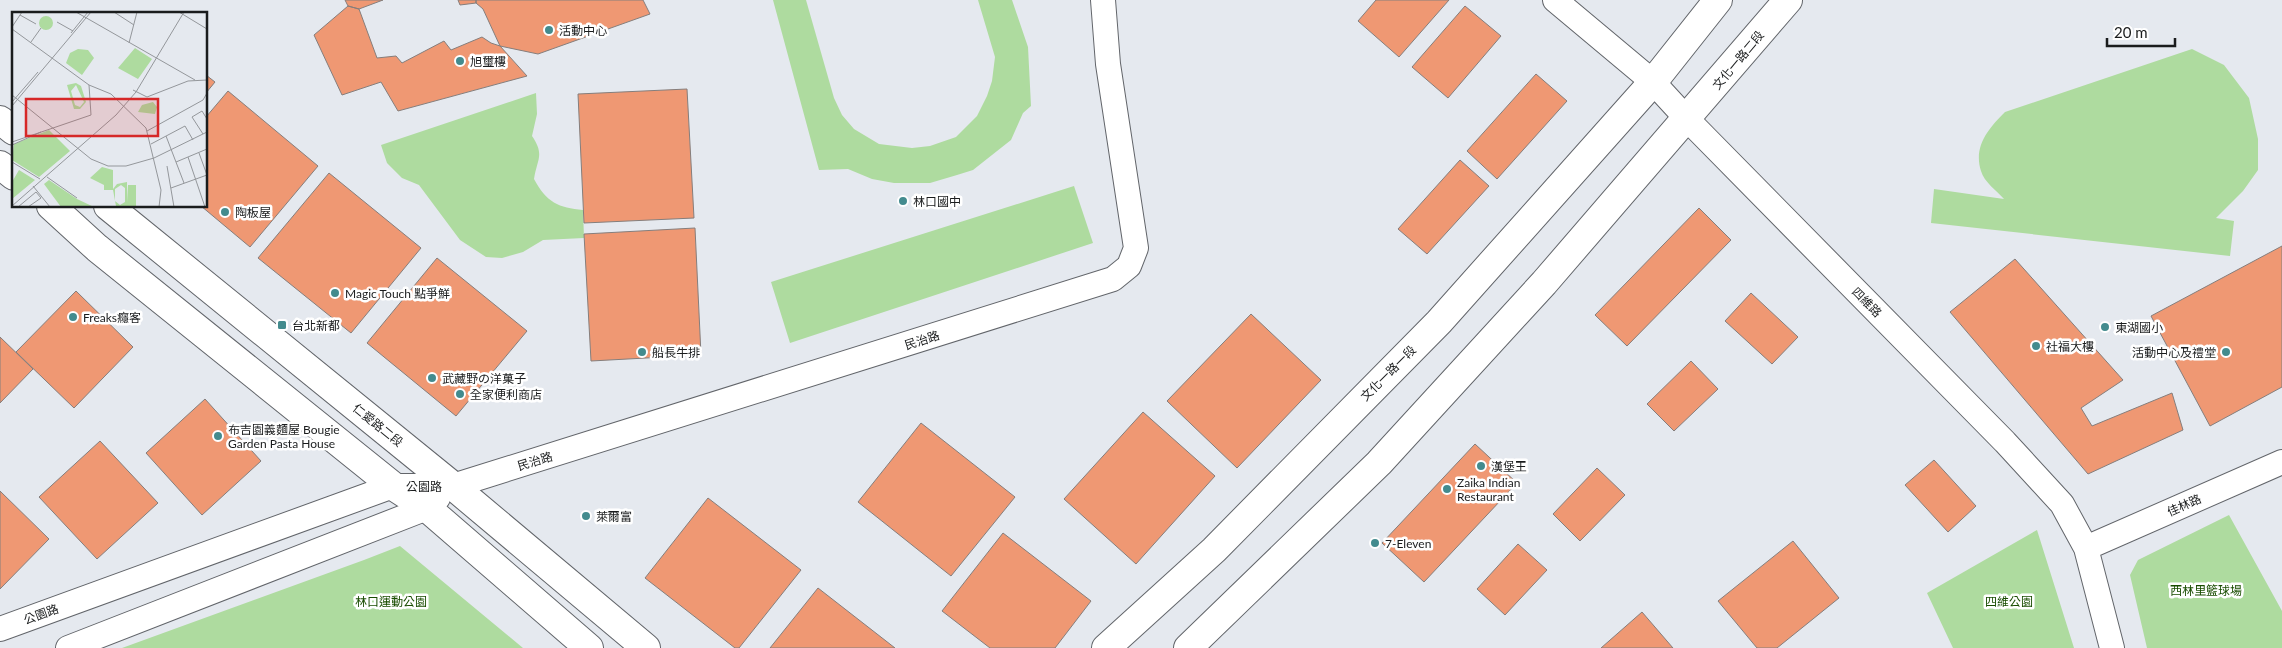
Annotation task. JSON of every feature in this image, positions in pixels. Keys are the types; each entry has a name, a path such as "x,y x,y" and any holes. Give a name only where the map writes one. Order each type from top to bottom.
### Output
{"main road":[{"path":"1652,82 1718,0"},
{"name":"文化一路二段","path":"1687,120 1788,0"},
{"name":"文化一路一段","path":"1106,648 1214,550 1439,322 1652,82"},
{"path":"0,120 12,129"},
{"path":"1188,648 1379,463 1544,283 1687,120"},
{"path":"0,165 12,174"},
{"path":"53,208 97,248 393,486 426,508 589,648"},
{"name":"仁愛路二段","path":"110,208 453,486 646,648"}],"street":[{"name":"民治路","path":"453,486 1113,280 1129,266 1136,248 1108,64 1103,0"},
{"name":"四維路","path":"1555,0 1652,82 1687,120 2005,442 2062,504 2086,548 2112,648"},
{"name":"佳林路","path":"2086,548 2282,462"},
{"name":"公園路","path":"0,629 393,486 453,486"},
{"name":"公園路","path":"68,648 426,508 453,486"},
{"path":"290,524 304,555"}],"green space":[{"path":"773,0 806,0 834,98 842,115 854,129 879,144 912,148 930,146 956,137 977,116 992,81 995,57 978,0 1012,0 1028,47 1031,106 1023,113 1011,140 973,170 957,175 930,183 894,183 872,179 848,169 819,170"},
{"path":"2192,49 2224,65 2249,98 2258,139 2258,170 2243,191 2216,218 2234,221 2230,256 1931,223 1934,189 2004,199 1988,183 1983,175 1979,162 1979,153 1988,131 2005,112"},
{"path":"536,93 537,114 532,136 538,148 539,157 534,179 543,193 554,202 567,208 583,210 584,238 543,240 523,252 502,258 486,257 460,240 419,185 402,178 387,163 381,145"},
{"path":"1074,186 1093,243 790,343 771,282"},
{"name":"西林里籃球場","path":"2229,515 2282,611 2282,648 2147,648 2130,575 2138,560"},
{"name":"四維公園","path":"2037,530 2074,648 1953,648 1927,593"},
{"name":"林口運動公園","path":"400,546 523,648 122,648 364,560"}],"building":[{"path":"345,0 383,0 359,9 348,6"},
{"path":"458,0 476,0 476,3 460,5"},
{"name":"活動中心","path":"476,0 643,0 650,14 538,54 500,46 483,9 476,3"},
{"path":"1376,0 1449,0 1399,57 1358,21"},
{"name":"旭璽樓","path":"348,6 359,9 377,58 396,56 402,63 444,41 451,50 482,37 500,46 527,76 398,111 381,82 342,95 314,35"},
{"path":"1465,6 1501,36 1448,98 1412,67"},
{"path":"1536,74 1567,101 1497,179 1467,151"},
{"path":"208,77 215,82 208,91"},
{"path":"687,89 694,218 584,223 578,94"},
{"path":"228,91 318,166 250,247 203,208 208,208 208,115"},
{"path":"1460,160 1489,186 1427,254 1398,229"},
{"path":"329,173 421,248 351,333 258,258"},
{"path":"1699,208 1731,240 1627,346 1595,315"},
{"path":"695,228 701,355 591,361 584,234"},
{"name":"活動中心及禮堂","path":"2282,246 2282,387 2210,426 2151,316"},
{"path":"437,258 527,331 456,416 367,343"},
{"name":"社福大樓","path":"2015,259 2123,380 2081,408 2092,426 2172,393 2183,430 2088,474 1950,312"},
{"path":"76,291 133,347 74,408 16,352"},
{"path":"1751,293 1798,337 1772,364 1725,321"},
{"path":"1251,314 1321,380 1237,468 1167,401"},
{"path":"0,337 33,369 0,403"},
{"path":"1691,361 1718,389 1674,431 1647,404"},
{"path":"205,399 261,461 202,515 146,453"},
{"path":"1143,412 1215,476 1136,564 1064,499"},
{"path":"921,423 1015,497 951,576 858,502"},
{"path":"100,441 158,503 97,559 39,497"},
{"path":"1475,444 1517,483 1424,582 1382,543"},
{"path":"1934,460 1976,506 1948,532 1905,485"},
{"path":"1597,468 1625,495 1580,541 1553,514"},
{"path":"0,491 49,539 0,589"},
{"path":"708,498 801,570 739,648 735,648 645,578"},
{"path":"1003,533 1091,601 1055,648 990,648 942,611"},
{"path":"1793,541 1839,598 1777,648 1757,648 1718,601"},
{"path":"1518,544 1547,570 1505,615 1477,589"},
{"path":"818,588 895,648 770,648"},
{"path":"1642,612 1673,648 1601,648"}],"place":[{"name":"活動中心","path":"549,30"},
{"name":"旭璽樓","path":"460,61"},
{"name":"林口國中","path":"903,201"},
{"name":"陶板屋","path":"225,212"},
{"name":"Magic Touch 點爭鮮","path":"335,293"},
{"name":"Freaks癮客","path":"73,317"},
{"name":"台北新都","path":"282,325"},
{"name":"東湖國小","path":"2105,327"},
{"name":"社福大樓","path":"2036,346"},
{"name":"船長牛排","path":"642,352"},
{"name":"活動中心及禮堂","path":"2226,352"},
{"name":"武藏野の洋菓子","path":"432,378"},
{"name":"全家便利商店","path":"460,394"},
{"name":"布吉園義麵屋 Bougie Garden Pasta House","path":"218,436"},
{"name":"漢堡王","path":"1481,466"},
{"name":"Zaika Indian Restaurant","path":"1447,489"},
{"name":"萊爾富","path":"586,516"},
{"name":"7-Eleven","path":"1375,543"}]}
